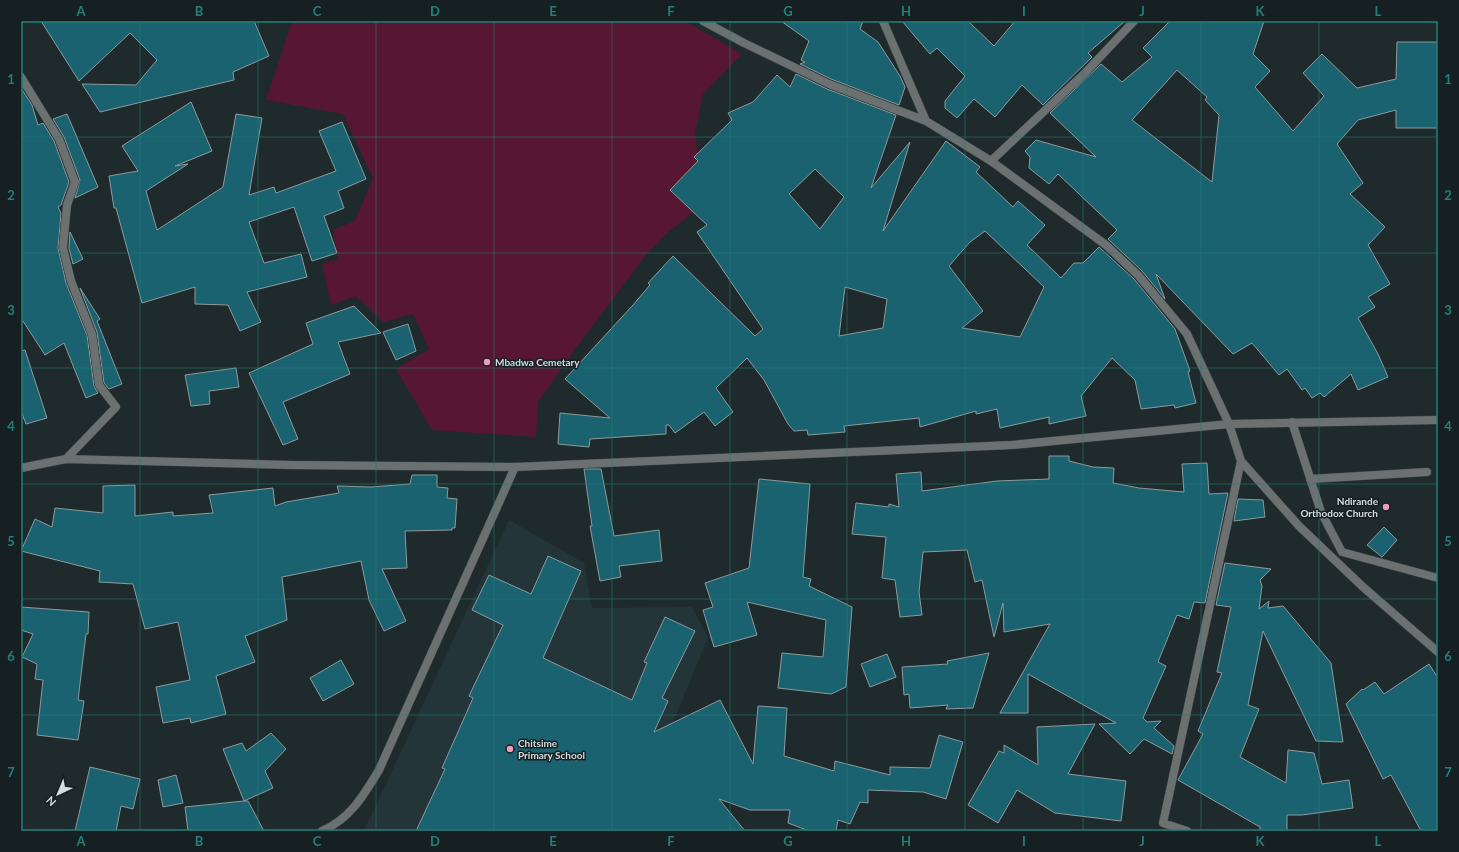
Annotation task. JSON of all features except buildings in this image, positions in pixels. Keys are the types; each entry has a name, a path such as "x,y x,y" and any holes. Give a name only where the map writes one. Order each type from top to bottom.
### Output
{"street":[{"path":"703,21 829,84 926,121 991,161 1106,245 1138,275 1187,334 1229,424 1241,461 1299,526 1363,587 1438,652"},
{"path":"883,21 926,121"},
{"path":"991,161 1085,73 1134,21"},
{"path":"21,77 59,139 75,182 67,205 63,248 70,281 92,334 99,385 116,407 66,459"},
{"path":"21,468 66,459 291,465 515,467 1012,445 1229,424 1438,420"},
{"path":"1292,422 1321,512 1343,553 1438,578"},
{"path":"1187,831 1163,824 1241,461"},
{"path":"322,831 335,826 360,802 379,770 515,467"},
{"path":"1310,479 1427,472"}],"shaded area":[{"path":"292,21 685,21 742,54 703,94 695,133 702,205 667,233 646,255 578,345 538,402 536,437 432,430 396,369 429,349 413,314 383,322 356,296 331,305 322,264 339,259 333,230 355,221 373,178 343,114 266,100"},
{"path":"509,520 584,563 592,608 692,607 708,638 628,831 364,831"}],"place":[{"name":"Mbadwa Cemetary","path":"487,362"},
{"name":"Ndirande Orthodox Church","path":"1386,507"},
{"name":"Chitsime Primary School","path":"510,749"}]}
